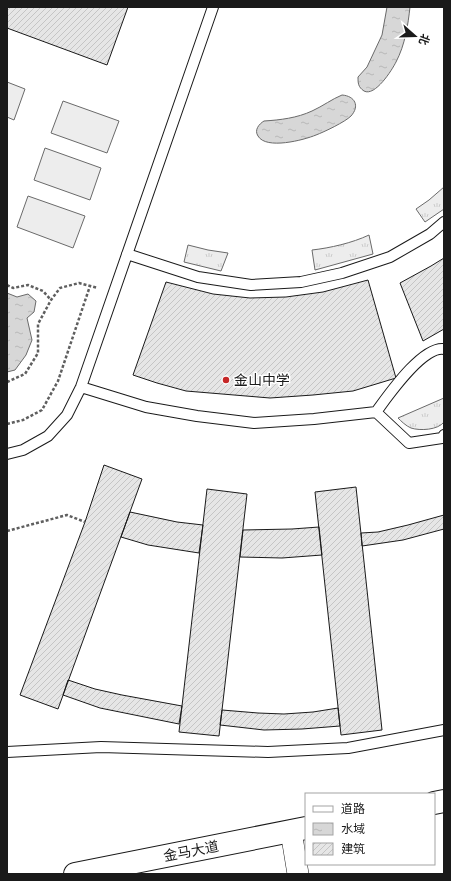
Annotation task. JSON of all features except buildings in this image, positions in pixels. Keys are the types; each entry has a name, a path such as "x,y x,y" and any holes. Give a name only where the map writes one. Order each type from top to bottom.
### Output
{"street":[{"name":"金马大道","path":"75,874 298,830"},
{"path":"298,830 298,874"}],"lane":[{"path":"7,454 23,450 48,436 67,415 81,387 213,7"},
{"path":"127,254 198,277 251,285 301,282 342,273 390,257 430,234 444,222"},
{"path":"81,387 146,407 197,416 254,423 314,419 376,412 410,369 424,355 440,348 444,349"},
{"path":"376,412 409,443 442,438 444,436"},
{"path":"7,752 101,747 268,752 348,748 444,730"}],"path":[{"path":"7,382 25,374 38,353 38,324 51,300 60,288 79,283 113,292"},
{"path":"7,285 13,288 28,285 44,290 51,300"},
{"path":"7,424 23,420 42,410 58,381 90,286"},
{"path":"7,531 67,515 85,522"}],"green space":[{"path":"7,82 25,89 14,120 7,117"},
{"path":"63,101 119,121 107,153 51,133"},
{"path":"45,148 101,168 90,200 34,180"},
{"path":"444,187 444,209 425,222 416,209"},
{"path":"28,196 85,216 73,248 17,227"},
{"path":"369,235 373,254 315,270 312,250 341,245"},
{"path":"188,245 228,253 221,271 184,262"},
{"path":"444,398 444,422 438,427 424,430 415,429 407,426 398,418"}],"water":[{"path":"387,7 410,7 404,42 391,71 378,87 368,92 364,91 359,85 358,77 367,67 382,35"},
{"path":"342,95 353,99 356,105 354,112 344,121 324,132 286,143 262,140 257,134 258,127 264,121 294,117 306,113"},
{"path":"7,293 17,297 28,294 36,301 34,312 27,318 32,340 26,355 15,370 7,372"}],"place":[{"name":"金山中学","path":"226,380"}]}
